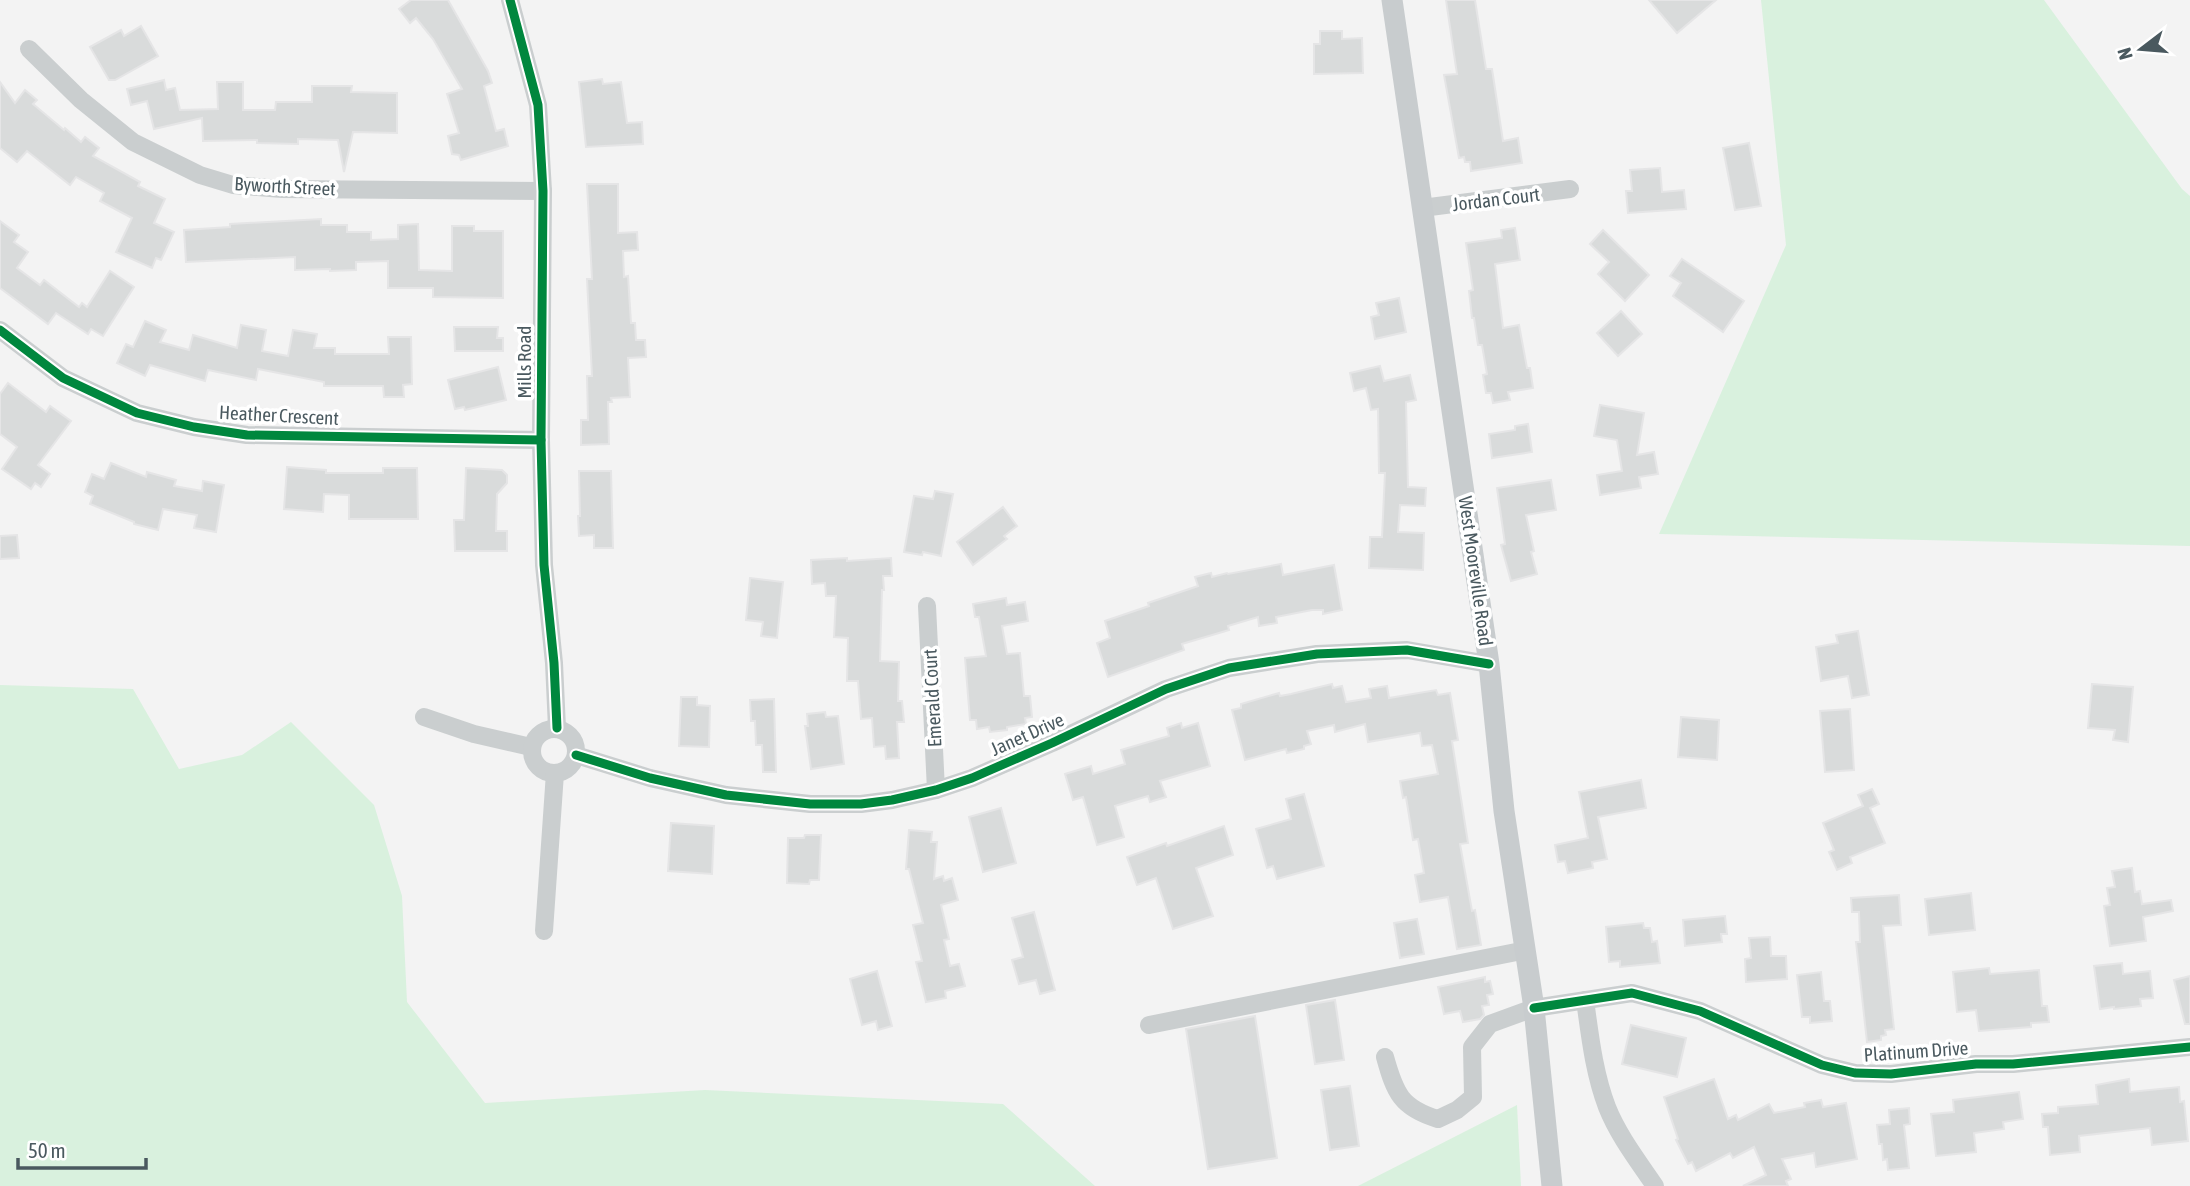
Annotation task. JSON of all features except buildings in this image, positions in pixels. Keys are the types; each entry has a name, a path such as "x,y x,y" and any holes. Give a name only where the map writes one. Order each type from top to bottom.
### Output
{"main road":[{"name":"West Mooreville Road","path":"1392,0 1489,664 1504,811 1534,1008 1552,1186"}],"street":[{"name":"Mills Road","path":"510,0 538,105 543,191 541,440 544,565 554,663 556,728"},
{"name":"Byworth Street","path":"29,49 81,100 133,142 200,174 233,185 282,189 543,191"},
{"name":"Jordan Court","path":"1422,208 1570,189"},
{"name":"Heather Crescent","path":"0,330 63,379 137,414 194,427 247,435 541,440"},
{"name":"Emerald Court","path":"927,606 936,790"},
{"name":"Janet Drive","path":"576,755 650,778 726,794 810,804 861,804 936,790 972,778 1166,689 1229,668 1317,654 1407,650 1489,664"},
{"path":"424,717 474,734 531,747"},
{"path":"556,728 564,730 574,741 576,755 568,768 555,773 537,766 531,754 531,747 538,735 556,728"},
{"path":"544,930 555,773"},
{"path":"1149,1025 1526,950"},
{"name":"Platinum Drive","path":"1385,1057 1394,1089 1418,1113 1438,1119 1457,1110 1473,1097 1472,1047 1490,1024 1534,1008 1632,993 1700,1011 1822,1065 1855,1073 1891,1074 1976,1063 2013,1063 2190,1047"},
{"path":"1585,1000 1595,1065 1608,1108 1628,1147 1655,1186"}],"green space":[{"path":"1761,0 2044,0 2182,189 2190,196 2190,546 1659,534 1786,245"},
{"path":"0,685 133,689 179,769 242,755 291,722 374,805 402,896 407,1002 485,1103 705,1090 1003,1104 1095,1186 0,1186"},
{"path":"1517,1105 1521,1186 1358,1186"}],"cycle path":[{"path":"510,0 538,105 543,191 541,440 544,565 554,663 557,728"},
{"path":"0,330 63,378 137,413 194,427 247,435 541,440"},
{"path":"576,755 650,778 726,795 810,804 861,804 936,790 972,778 1166,689 1229,668 1317,654 1407,650 1489,664"},
{"path":"1534,1008 1632,993 1700,1011 1822,1065 1855,1073 1891,1074 1976,1064 2013,1064 2190,1047"}]}
